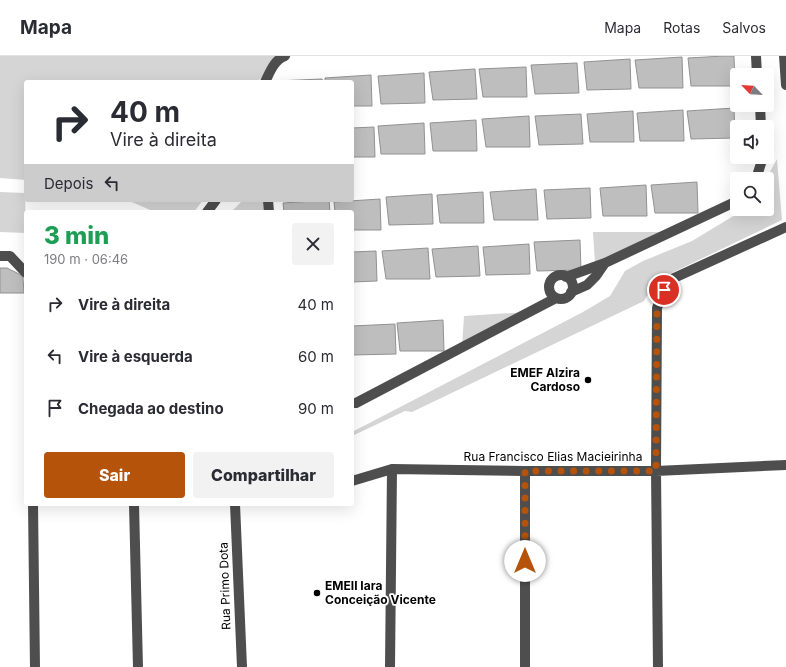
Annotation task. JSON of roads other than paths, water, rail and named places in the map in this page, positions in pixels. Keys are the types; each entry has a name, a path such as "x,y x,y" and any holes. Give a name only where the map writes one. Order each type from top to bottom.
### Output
{"street":[{"path":"266,80 273,66 281,57 285,56"},
{"path":"756,56 757,68"},
{"path":"784,56 786,85"},
{"path":"556,298 552,295 549,286 553,278 562,275 566,276 605,263 730,204"},
{"path":"658,667 656,471 657,308 664,290 674,278 786,226"},
{"path":"5,256 24,271"},
{"path":"354,403 556,298 560,299 568,296 571,292 587,285 596,276 605,263"},
{"path":"566,276 572,283 571,292"},
{"name":"Rua Francisco Elias Macieirinha","path":"354,480 392,469 656,471 786,465"},
{"path":"390,667 392,469"},
{"path":"525,471 526,667"},
{"path":"33,506 35,667"},
{"path":"134,506 138,667"},
{"name":"Rua Primo Dota","path":"235,506 242,667"}],"place":[{"name":"EMEF Alzira Cardoso","path":"588,380"},
{"name":"EMEII Iara Conceição Vicente","path":"317,593"}]}
